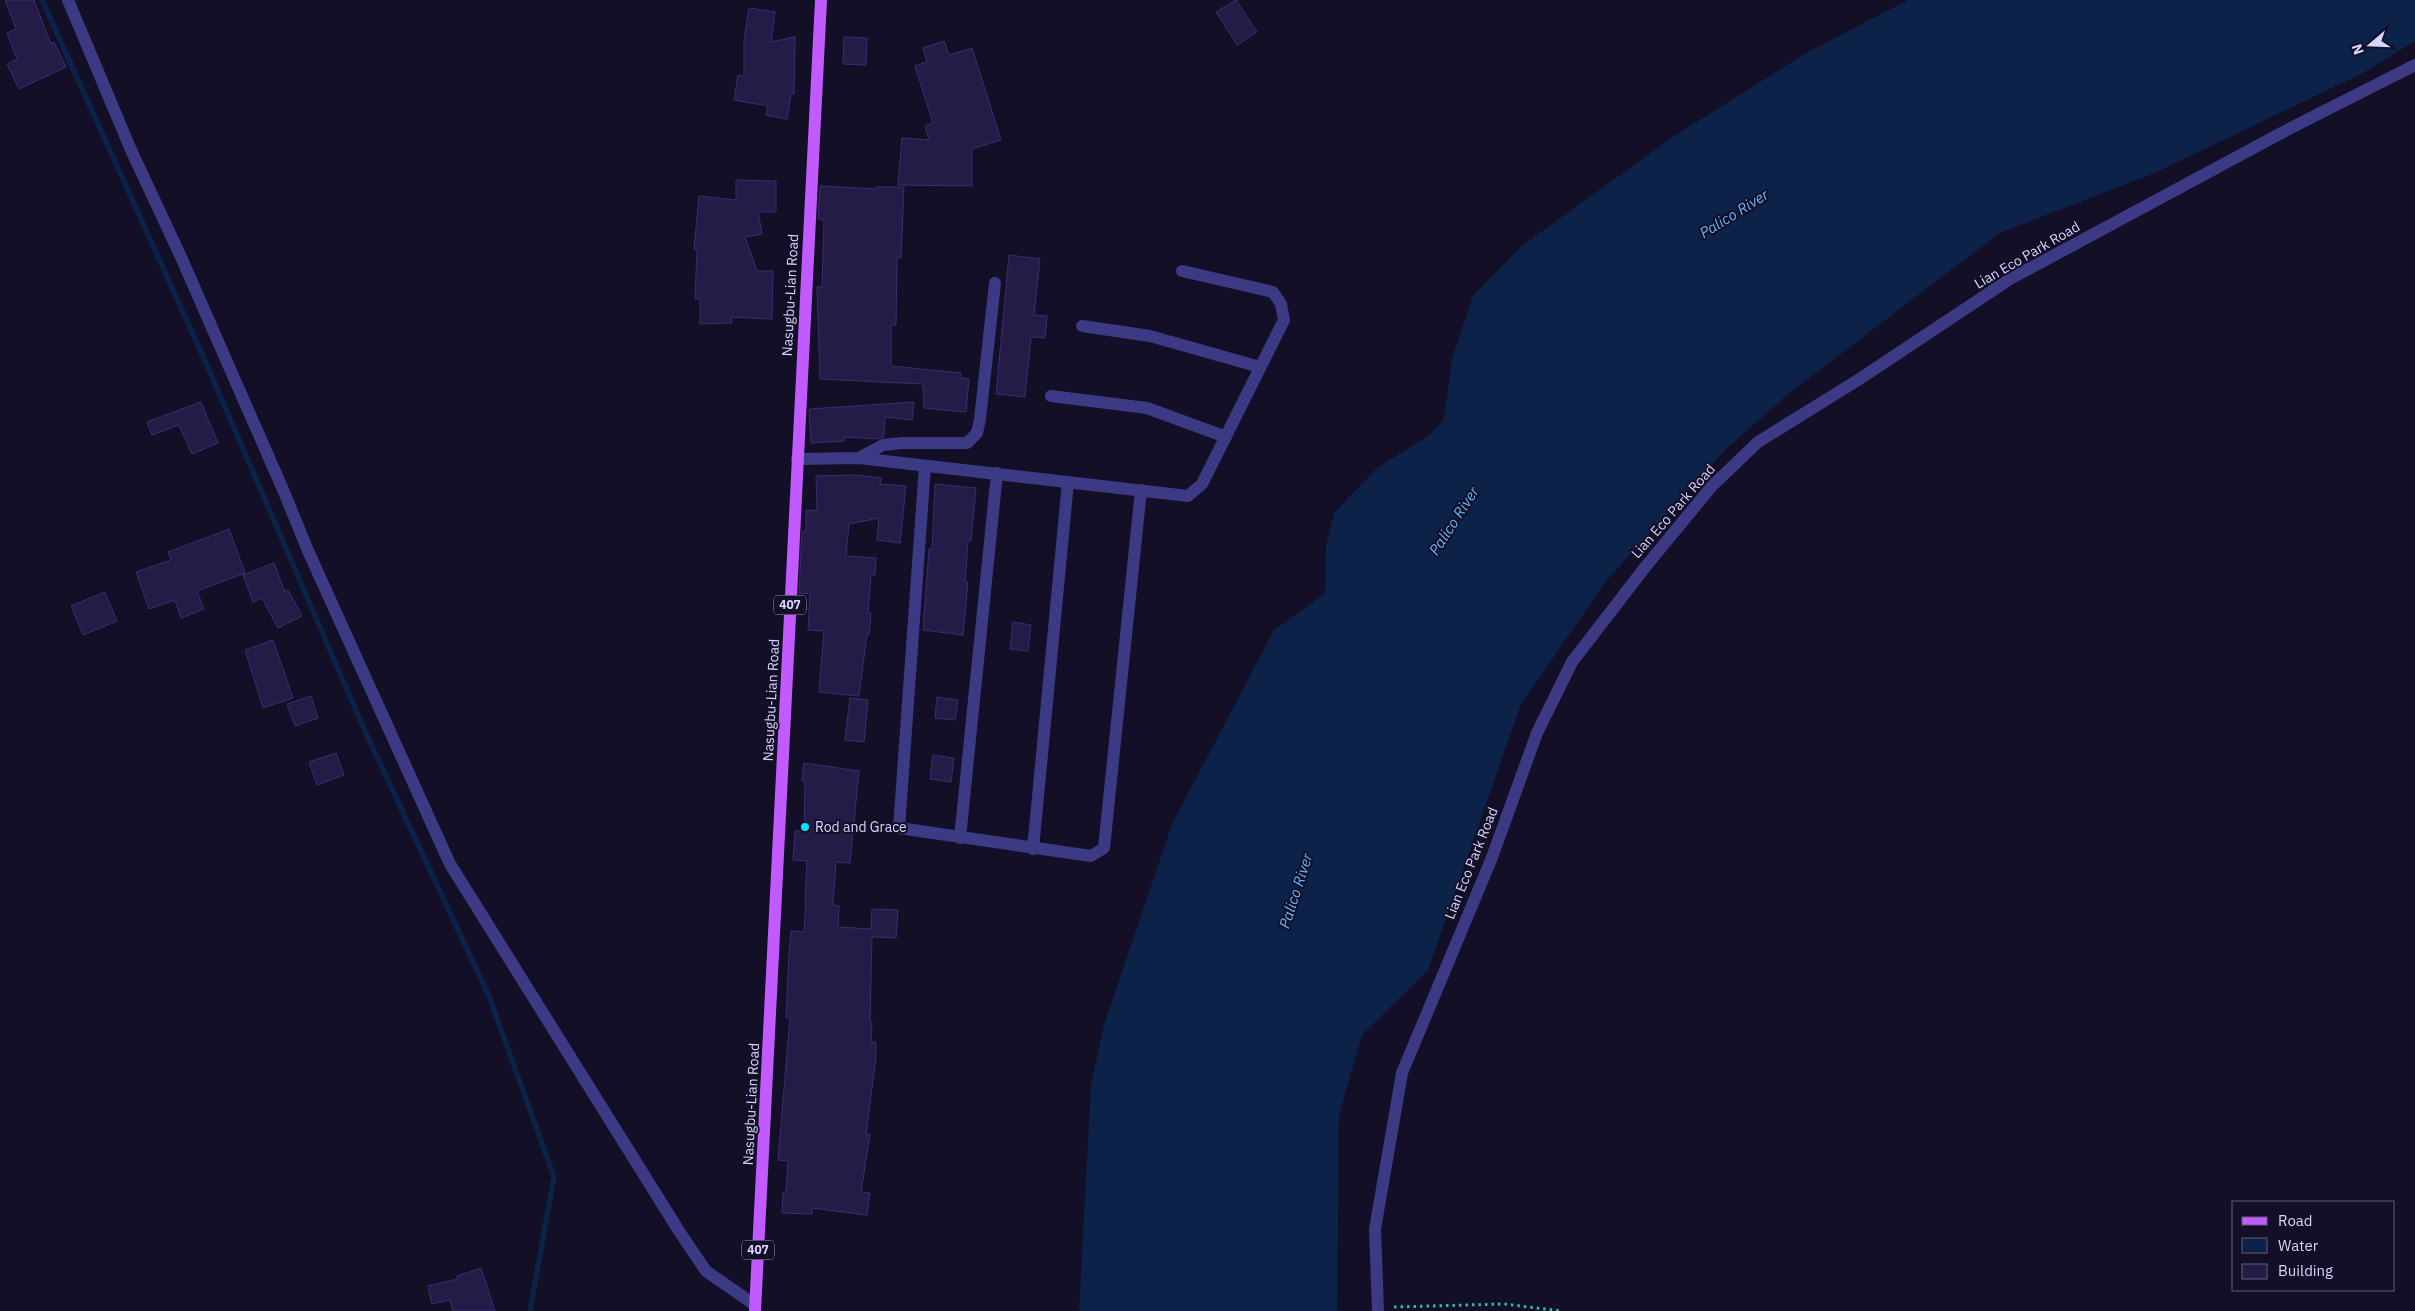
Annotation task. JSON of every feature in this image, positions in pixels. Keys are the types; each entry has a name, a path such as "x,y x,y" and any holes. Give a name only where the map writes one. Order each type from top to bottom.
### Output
{"main road":[{"name":"Nasugbu-Lian Road","path":"755,1308 821,0"}],"street":[{"path":"68,0 131,150 181,257 313,562 450,864 679,1232 706,1271 755,1308"},
{"name":"Lian Eco Park Road","path":"1378,1309 1375,1229 1402,1073 1490,860 1537,734 1572,662 1646,566 1706,494 1758,442 1858,380 2010,279 2285,131 2415,65"},
{"path":"797,459 859,458 1188,496 1202,484 1284,320 1282,304 1273,292 1182,271"},
{"path":"859,458 883,445 902,443 968,443 976,433 980,419 994,283"},
{"path":"1082,326 1150,336 1260,367"},
{"path":"1051,396 1146,408 1226,436"},
{"path":"926,466 899,828 1091,856 1104,848 1141,490"},
{"path":"960,838 996,474"},
{"path":"1033,849 1068,482"}],"path":[{"path":"1378,1309 1504,1304 1562,1311"}],"water":[{"name":"Palico River","path":"1908,0 2415,0 2415,41 2363,73 2155,173 2000,233 1788,394 1724,451 1607,580 1521,704 1428,970 1362,1035 1339,1115 1337,1311 1079,1311 1091,1084 1104,1025 1172,824 1274,630 1325,593 1326,546 1334,513 1377,468 1428,436 1444,420 1452,358 1473,296 1523,245 1674,136 1808,52"}],"building":[{"path":"5,0 34,0 51,44 54,42 66,67 19,89 7,64 17,59 7,33 16,29"},
{"path":"1236,0 1257,32 1237,45 1216,12"},
{"path":"749,8 775,12 771,42 795,37 794,94 791,94 787,119 766,115 768,106 734,100 738,75 744,76 744,40"},
{"path":"844,37 867,38 866,65 843,64"},
{"path":"944,41 949,55 972,48 1001,140 972,149 972,186 898,185 902,138 929,140 925,126 933,123 915,66 927,62 923,48"},
{"path":"736,180 776,181 776,212 758,212 762,234 745,237 757,271 773,271 772,319 731,317 732,323 700,324 700,299 695,299 697,250 694,249 699,196 736,200"},
{"path":"820,186 876,189 876,187 904,187 901,258 897,257 896,325 891,325 891,364 892,366 961,373 961,378 969,379 966,412 924,408 923,384 820,379 817,287 822,287 824,220 818,219"},
{"path":"1009,255 1040,259 1034,315 1047,316 1045,338 1031,337 1025,397 996,394"},
{"path":"201,402 218,443 192,454 179,425 152,435 147,422"},
{"path":"914,402 912,420 885,417 884,437 877,439 844,437 844,441 811,443 809,409"},
{"path":"856,475 881,478 880,484 906,486 900,543 877,540 879,518 849,524 846,556 876,558 875,575 871,575 868,613 871,613 869,635 867,634 859,696 819,692 824,631 808,630 810,594 799,593 802,531 806,531 806,510 817,511 816,476"},
{"path":"935,484 976,488 971,541 968,541 965,582 968,582 963,635 923,630 929,549 932,550"},
{"path":"229,529 245,573 197,591 204,609 181,618 175,600 149,609 136,572 171,560 168,552"},
{"path":"274,563 285,592 288,590 302,616 278,628 262,598 253,602 243,575"},
{"path":"105,592 117,621 83,635 71,606"},
{"path":"1013,622 1031,625 1028,651 1010,649"},
{"path":"273,640 293,698 263,708 245,650"},
{"path":"311,696 318,718 295,726 287,704"},
{"path":"937,697 958,700 955,720 935,718"},
{"path":"850,698 868,700 864,742 845,740"},
{"path":"336,753 344,775 317,785 309,762"},
{"path":"933,755 954,758 951,782 930,779"},
{"path":"804,763 859,771 850,863 836,862 833,905 839,906 838,927 871,929 872,909 898,910 896,938 872,937 870,1022 872,1022 871,1042 876,1042 876,1057 866,1134 870,1134 861,1192 870,1193 867,1215 812,1208 812,1214 782,1213 783,1192 786,1192 788,1161 778,1160 790,1018 786,1018 789,953 791,931 804,932 806,901 807,861 793,860 795,831 804,831 805,781 802,781"},
{"path":"481,1268 495,1311 453,1311 450,1300 432,1304 428,1286 458,1279 457,1276"}],"waterway":[{"path":"42,0 206,363 364,729 489,996 554,1177 530,1311"}],"place":[{"name":"Rod and Grace","path":"805,827"}]}
